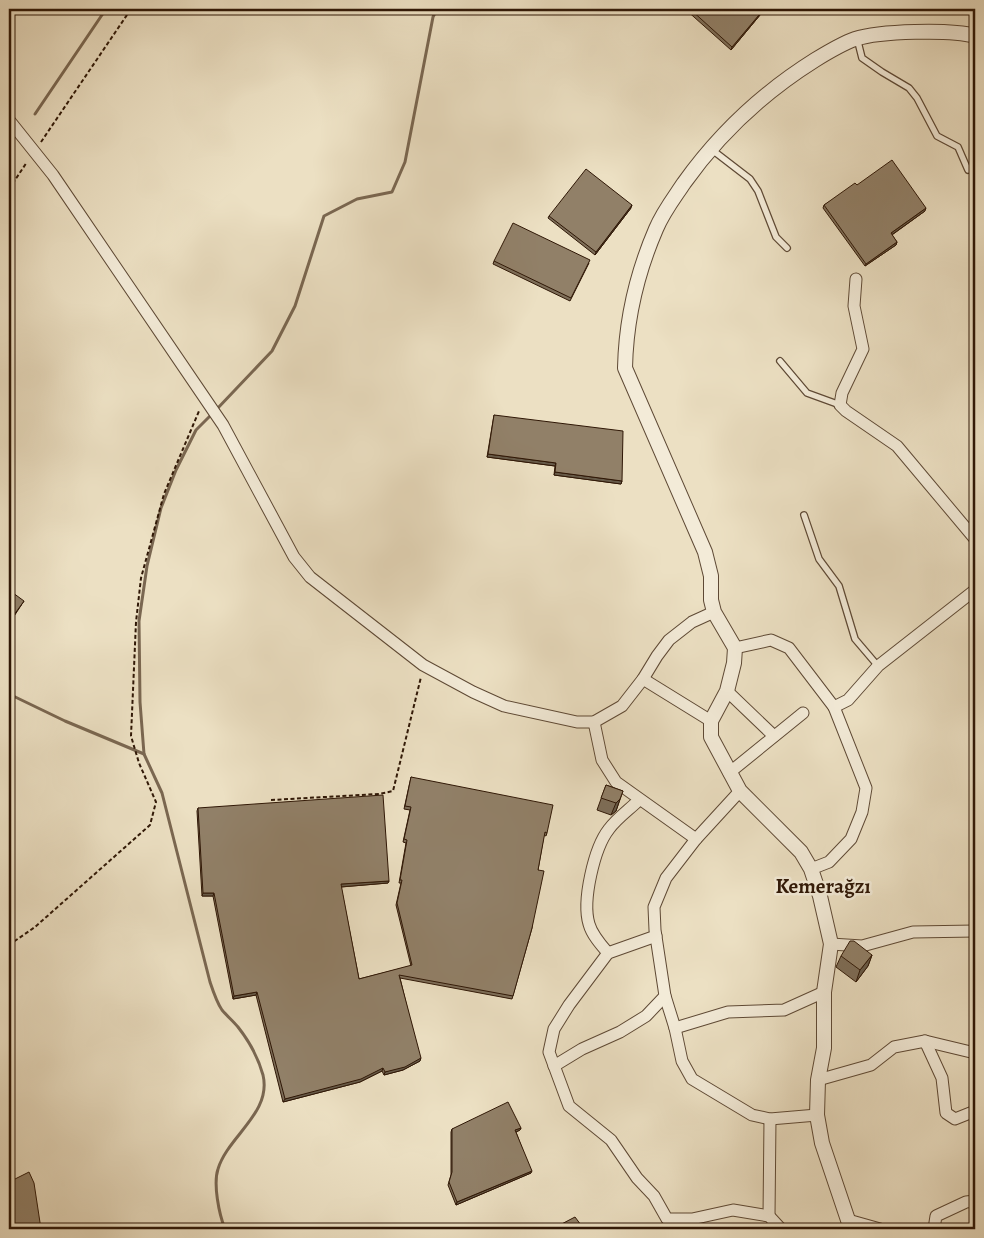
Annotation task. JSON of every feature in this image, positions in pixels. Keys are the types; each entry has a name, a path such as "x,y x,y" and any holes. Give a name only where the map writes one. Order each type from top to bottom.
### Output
{"street":[{"path":"880,1229 849,1226 822,1143 817,1116 818,1080 824,1048 824,992 831,944 820,896 811,869 801,852 740,791 711,737 711,721 727,691 734,663 735,648 714,612 711,600 711,576 705,552 625,368 625,340 633,296 656,228 671,201 711,149 739,119 791,75 838,46 857,38 890,33 963,32 975,36"},
{"path":"9,120 53,175 223,425 294,557 310,576 424,665 473,692 504,706 577,722 594,722 622,706 669,640 692,622 714,612"},
{"path":"856,278 854,306 862,349 842,393 840,405 897,446 975,539"},
{"path":"834,706 848,700 878,666 975,590"},
{"path":"735,648 771,640 789,648 834,706 866,788 862,812 851,839 828,862 811,869"},
{"path":"643,679 711,721"},
{"path":"727,691 774,736"},
{"path":"729,773 803,713"},
{"path":"594,722 602,760 616,782 696,839"},
{"path":"740,791 696,839 666,878 654,907 656,936 665,996 675,1028 682,1061 692,1079 752,1116 770,1119 817,1116"},
{"path":"608,953 589,925 586,903 590,880 600,846 609,829 640,800"},
{"path":"831,944 862,946 913,932 975,931"},
{"path":"656,936 608,953 568,1006 554,1029 549,1052 569,1106 611,1140 637,1178 654,1196 668,1219 692,1219 733,1210 769,1216 781,1229"},
{"path":"675,1028 728,1012 784,1010 824,992"},
{"path":"554,1066 620,1032 646,1016 665,996"},
{"path":"818,1080 871,1065 894,1047 925,1041 975,1053"},
{"path":"925,1041 942,1078 946,1113 955,1119 975,1111"},
{"path":"769,1216 770,1119"},
{"path":"934,1229 936,1216 966,1202 975,1201"}],"lane":[{"path":"857,38 862,58 909,88 917,98 937,136 958,147 968,170"},
{"path":"711,149 750,179 758,191 776,237 787,248"},
{"path":"780,361 807,393 840,405"},
{"path":"804,515 819,559 839,586 856,639 878,666"}],"path":[{"path":"9,189 130,9"},
{"path":"9,944 35,927 150,825 156,802 139,763 131,736 136,622 141,578 164,494 205,399"},
{"path":"271,800 379,794 394,791 424,665"}],"building":[{"path":"690,9 764,9 732,47"},
{"path":"892,160 926,208 891,233 897,242 866,264 824,205 855,183 857,185"},
{"path":"586,169 632,205 596,252 549,216"},
{"path":"513,223 590,260 571,298 494,261"},
{"path":"494,415 623,431 622,481 555,472 556,463 488,454"},
{"path":"9,590 24,601 9,622"},
{"path":"411,777 553,805 547,833 545,832 538,870 544,871 532,928 513,996 399,975 421,1058 405,1067 385,1072 383,1068 361,1079 285,1099 257,992 234,996 214,893 203,893 198,808 383,795 389,881 341,884 359,979 412,965 397,903 407,840 404,839 411,807 405,806"},
{"path":"606,785 623,791 616,803 601,798"},
{"path":"850,941 854,941 872,955 860,970 841,956"},
{"path":"508,1102 521,1128 515,1130 532,1171 457,1202 449,1182 452,1172 452,1129"},
{"path":"29,1172 34,1183 41,1229 9,1229 9,1182"},
{"path":"575,1217 584,1229 552,1229"}],"waterway":[{"path":"35,114 106,9"},
{"path":"216,410 272,351 295,306 324,216 357,199 392,192 405,162 433,17 437,9"},
{"path":"212,414 196,430 176,470 161,508 147,566 139,621 140,702 144,754 162,793 210,982 220,1007 238,1027 249,1044 259,1062 263,1075 264,1089 261,1101 248,1124 223,1157 218,1169 216,1183 217,1199 225,1229"},
{"path":"9,694 65,721 144,754"}],"district":[{"name":"Kemerağzı","path":"823,886"}]}
